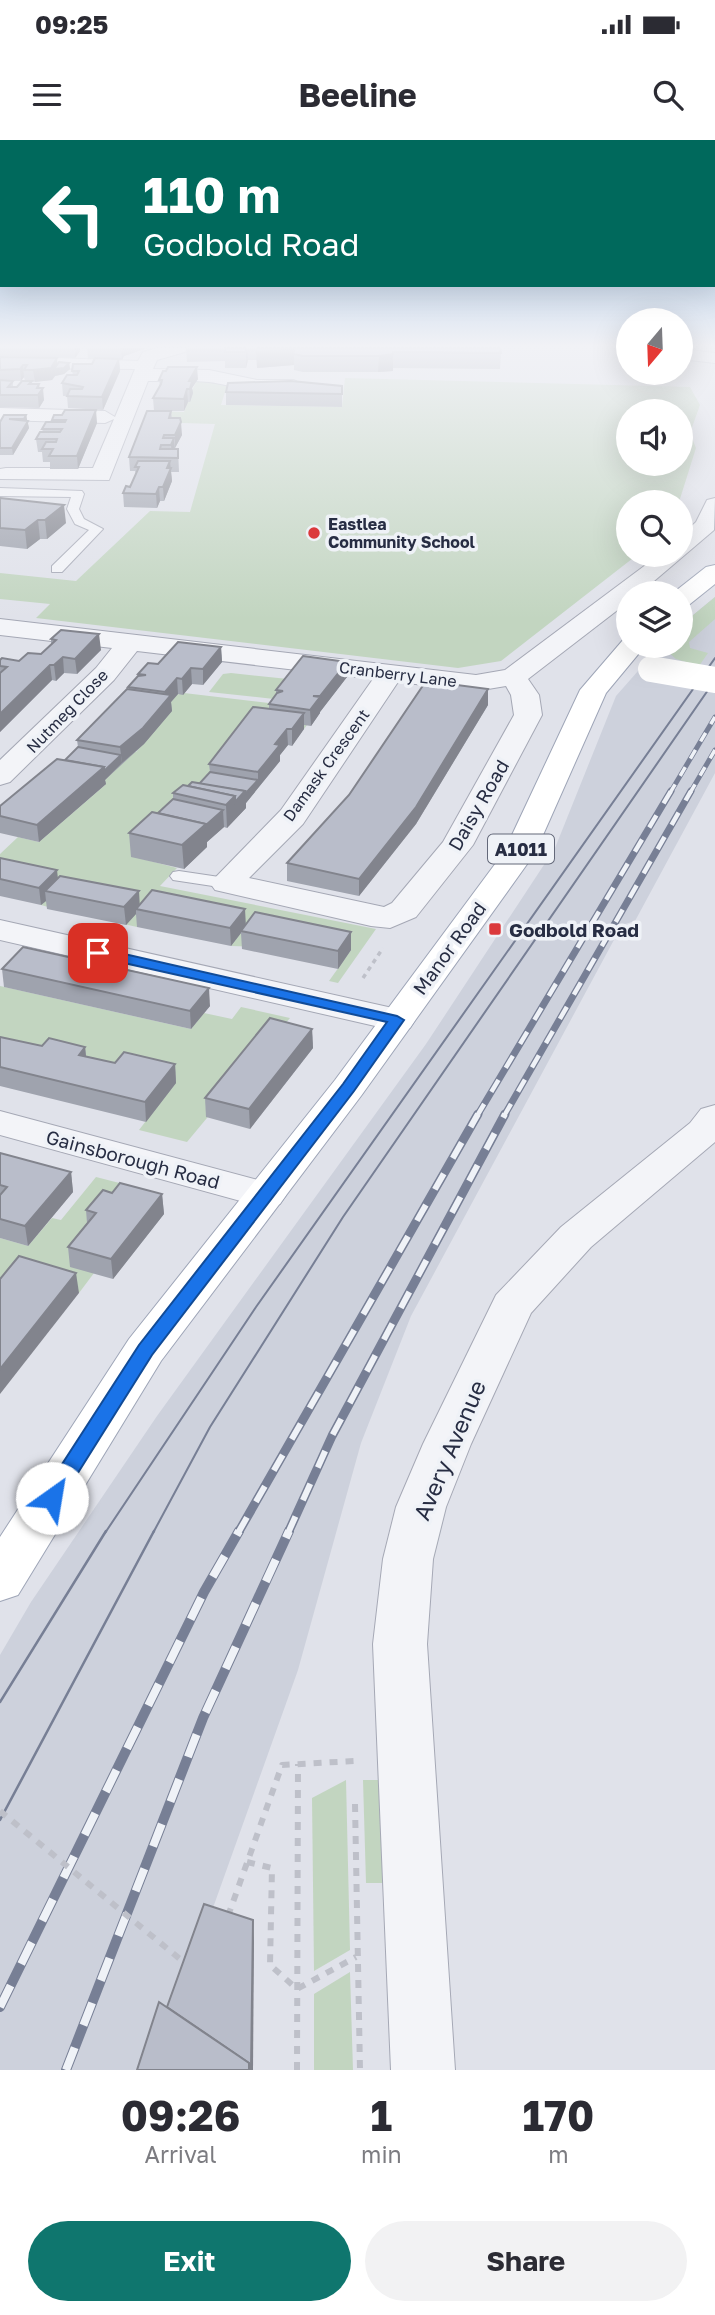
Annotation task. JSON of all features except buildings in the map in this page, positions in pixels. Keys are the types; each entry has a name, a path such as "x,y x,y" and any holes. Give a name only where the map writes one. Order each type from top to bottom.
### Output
{"main road":[{"path":"693,589 715,572"},
{"name":"Manor Road","path":"0,1580 145,1350 266,1195 519,853 594,690 622,658"},
{"path":"651,669 715,680"}],"street":[{"path":"2,480 101,475 116,438"},
{"path":"693,537 706,525 715,505"},
{"name":"Cranberry Lane","path":"0,627 476,683 513,677 658,567"},
{"name":"Nutmeg Close","path":"0,776 105,674 131,642"},
{"name":"Damask Crescent","path":"226,883 292,817 391,673"},
{"name":"Daisy Road","path":"390,918 404,910 457,845 528,715 524,695 513,677"},
{"path":"226,883 314,904 390,918"},
{"path":"0,930 397,1020"},
{"name":"Gainsborough Road","path":"0,1123 266,1195"},
{"name":"Avery Avenue","path":"423,2070 400,1644 408,1559 421,1507 447,1444 512,1306 576,1237 711,1127"}],"lane":[{"path":"2,480 78,494 73,509 79,521 97,529 57,569"},
{"path":"179,876 226,883"}],"path":[{"path":"374,980 363,978 392,935 390,918"},
{"path":"223,1930 282,1765 354,1761 354,1775"},
{"path":"297,2070 298,1764"},
{"path":"354,1789 360,2070"},
{"path":"0,1811 197,1972"},
{"path":"247,1862 272,1868 270,1965 297,1989"},
{"path":"297,1989 357,1957"}],"shaded area":[{"path":"715,597 715,773 635,921 622,925 411,1316 361,1443 298,1670 155,2070 0,2070 0,1655 31,1602 157,1416 426,1044 555,848 616,696 649,658 693,658 693,615"}],"green space":[{"name":"Eastlea Community School","path":"211,438 616,438 616,476 687,476 683,490 616,490 616,567 622,567 501,661 458,668 36,618 50,604 0,599 0,573 76,581 150,511 190,512"},
{"path":"715,597 715,619 693,638 693,615"},
{"path":"693,649 708,653 699,666 676,659 693,658"},
{"path":"223,674 288,679 274,699 209,692"},
{"path":"184,693 277,704 307,725 304,729 254,723 210,781 131,856 177,868 160,886 376,929 338,983 329,981 351,950 231,946 245,927 154,908 137,927 41,905 59,888 0,875 0,854 18,837 39,842 105,785 102,783 132,752 136,752 171,711 128,705"},
{"path":"0,986 191,1029 204,1013 232,1019 241,1007 290,1018 187,1142 139,1130 175,1083 0,1055"},
{"path":"96,1177 139,1188 94,1273 79,1293 22,1277 0,1303 0,1238 28,1246 52,1218 61,1220"},
{"path":"346,1780 350,1950 314,1971 312,1798"},
{"path":"363,1780 381,1780 385,1883 366,1883"},
{"path":"350,1972 353,2070 314,2070 314,1994"}],"tram line":[{"path":"105,1533 256,1307 715,658"},
{"path":"153,1533 210,1427 343,1217 715,680"},
{"path":"0,1702 106,1531"},
{"path":"0,1820 154,1531"}],"railway":[{"path":"670,793 715,717"},
{"path":"690,793 715,750"},
{"path":"477,1116 671,791"},
{"path":"504,1116 691,791"},
{"path":"238,1533 478,1114"},
{"path":"288,1533 332,1436 505,1114"},
{"path":"0,2007 204,1592 239,1531"},
{"path":"66,2070 203,1718 289,1531"}],"place":[{"name":"Eastlea Community School","path":"314,533"},
{"name":"Godbold Road","path":"495,929"}],"route":[{"path":"52,1498 145,1350 348,1088 397,1020 98,953"}]}
